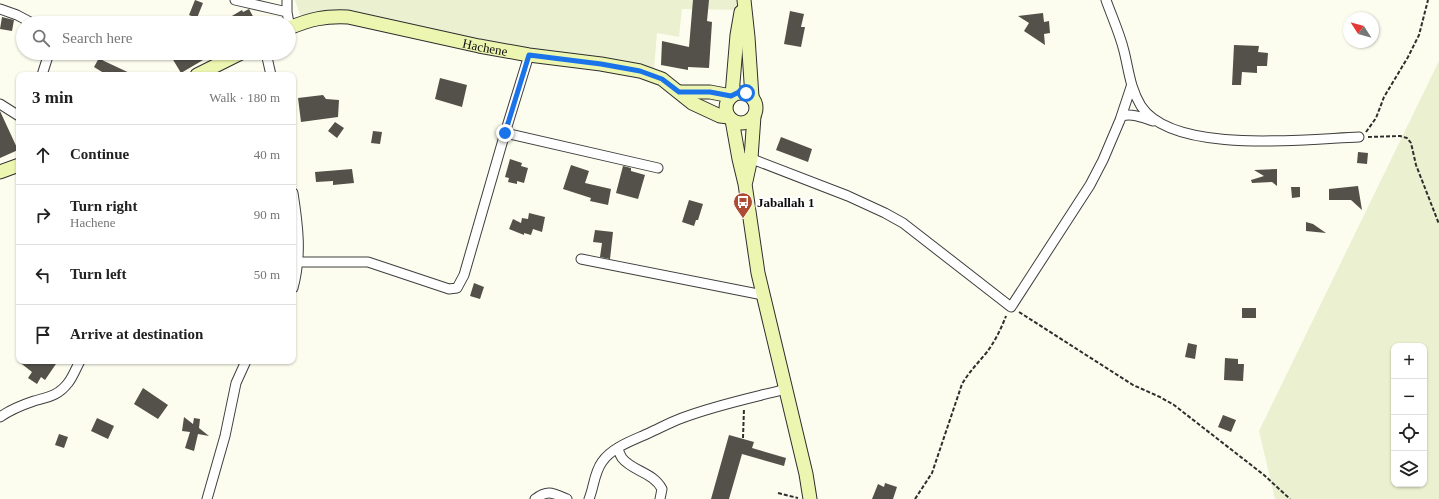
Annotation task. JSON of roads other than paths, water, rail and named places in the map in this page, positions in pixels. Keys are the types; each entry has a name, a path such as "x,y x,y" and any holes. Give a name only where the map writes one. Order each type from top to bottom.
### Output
{"main road":[{"path":"732,96 736,35 744,0 752,97 756,106 751,158 745,184"},
{"name":"Hachene","path":"296,24 328,17 348,17 479,46 529,55 601,64 640,71 662,79 692,103 730,119"},
{"path":"203,72 227,60"},
{"path":"679,92 710,92 732,96"},
{"path":"752,97 746,93 739,92 727,101 726,106 745,184 758,273 806,474 810,499"},
{"path":"730,119 736,122 746,122 754,116"},
{"path":"0,172 16,166"}],"street":[{"path":"235,0 287,12"},
{"path":"287,0 288,16"},
{"path":"1106,0 1124,51 1131,87 1141,106 1162,125"},
{"path":"0,9 19,16"},
{"path":"298,262 368,262 449,289 457,288 464,275 529,55"},
{"path":"43,72 47,60"},
{"path":"268,60 270,72"},
{"path":"738,154 848,196 891,216 903,223 1011,307 1090,185 1103,160 1122,116 1131,87"},
{"path":"0,104 16,114"},
{"path":"1122,116 1128,114 1137,116 1188,134 1256,141 1359,137"},
{"path":"505,133 658,168"},
{"path":"296,232 298,262 296,278"},
{"path":"581,260 763,295"},
{"path":"0,417 13,409 56,394 68,383 78,364"},
{"path":"207,499 225,436 236,382 245,364"},
{"path":"589,499 596,476 603,461 610,454 631,441 681,418 710,408 786,390"},
{"path":"618,449 625,461 646,473 660,485 662,489 660,499"},
{"path":"534,499 544,492 550,492 567,499"}],"place":[{"name":"Jaballah 1","path":"743,219"}]}
